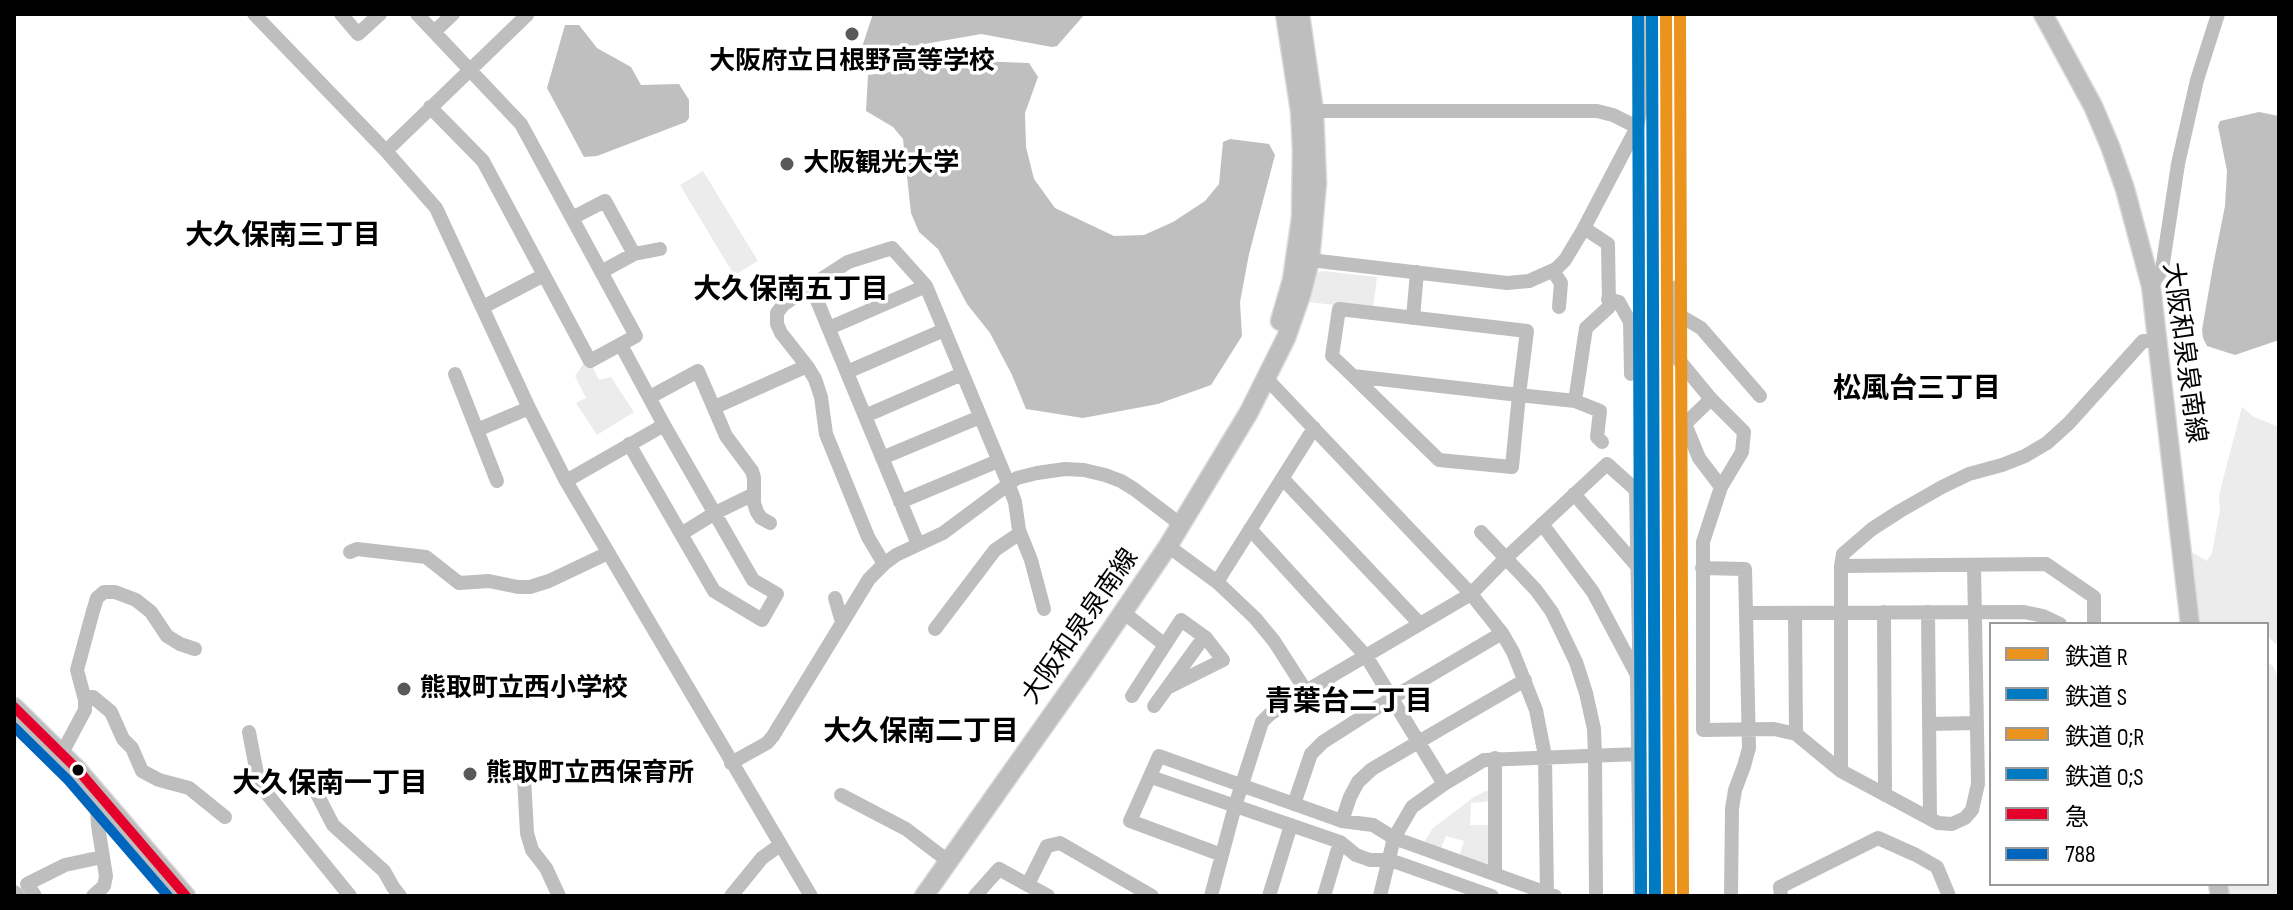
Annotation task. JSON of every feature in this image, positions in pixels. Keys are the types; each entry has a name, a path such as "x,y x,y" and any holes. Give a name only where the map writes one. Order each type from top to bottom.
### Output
{"main road":[{"name":"大阪和泉泉南線","path":"1266,378 1292,280 1301,218 1307,111 1285,14"},
{"name":"大阪和泉泉南線","path":"924,896 1168,546 1249,412 1286,338 1310,260 1317,183 1307,111 1300,14"},
{"name":"大阪和泉泉南線","path":"2043,14 2093,106 2110,146 2151,286 2190,622"},
{"path":"14,707 96,790 186,896"}],"street":[{"path":"254,14 386,151 436,208 566,481 811,896"},
{"path":"341,14 358,34 380,14"},
{"path":"417,14 521,124 636,336 590,361 483,161 430,107"},
{"path":"434,32 453,14"},
{"path":"386,151 526,14"},
{"path":"1310,260 1519,283 1553,271 1565,260 1584,228 1637,127 1643,98 1643,14"},
{"path":"2151,286 2162,270 2178,164 2197,80 2218,14"},
{"path":"1307,111 1597,111 1637,127"},
{"path":"572,218 605,201 634,254"},
{"path":"1575,401 1586,328 1609,307 1608,244 1584,228"},
{"path":"884,564 868,537 826,434 821,397 807,366 781,333 777,313 783,305 848,262 892,248 926,286 1015,502 1020,533 1044,609"},
{"path":"601,272 634,254 660,249"},
{"path":"1553,271 1561,283 1559,307"},
{"path":"1413,318 1417,272"},
{"path":"483,307 544,275"},
{"path":"811,286 918,544"},
{"path":"829,328 926,286"},
{"path":"1677,287 1678,359 1744,432 1742,452 1721,487 1703,542 1703,730 1774,729 1796,734 1841,771 1938,823 1952,824 1965,818 1972,810 1978,784 1974,565"},
{"path":"1608,299 1619,302 1630,322 1631,374"},
{"path":"1339,309 1413,318 1527,331 1512,467 1439,460 1332,356 1339,309"},
{"path":"1677,314 1701,328 1760,396"},
{"path":"847,372 944,330"},
{"path":"1841,771 1840,612 1843,554 1872,529 1942,487 1969,474 2025,456 2047,443 2143,341 2158,341"},
{"path":"621,345 753,580 777,594 762,620 714,591 629,444"},
{"path":"715,407 807,366"},
{"path":"650,397 698,371 726,436 752,471 757,512 770,523"},
{"path":"455,374 497,481"},
{"path":"865,416 962,374"},
{"path":"1353,376 1575,401 1600,411 1597,437 1602,442"},
{"path":"1222,855 1130,821 1159,756 1342,821 1373,825 1394,838 1550,895 1545,756 1540,726 1525,680 1502,633 1471,594 1266,378"},
{"path":"1711,399 1685,424 1699,458 1721,487"},
{"path":"477,430 529,408"},
{"path":"882,458 980,417"},
{"path":"566,481 664,425"},
{"path":"1217,582 1314,428"},
{"path":"900,502 998,461"},
{"path":"1211,896 1262,722 1306,691 1471,594 1607,464 1636,490 1640,896"},
{"path":"731,763 767,743 773,736 869,579 884,564 943,533 1017,478 1065,469 1105,475 1134,489 1180,524"},
{"path":"1283,479 1420,624"},
{"path":"681,534 754,494"},
{"path":"1574,494 1636,565"},
{"path":"1542,524 1593,592 1637,675"},
{"path":"1250,529 1366,656 1444,784"},
{"path":"1481,532 1552,612 1566,639 1586,693 1594,729 1596,896"},
{"path":"935,629 995,550 1020,533"},
{"path":"1168,546 1217,582 1255,618 1274,641 1306,691"},
{"path":"350,552 357,549 426,557 459,583 489,581 518,587 549,581 608,553"},
{"path":"1841,566 2046,564 2094,597 2094,622"},
{"path":"1702,568 1745,569 1749,748 1732,809 1731,896"},
{"path":"62,753 85,710 77,670 97,598 104,592 115,592 136,600 151,612 167,636 195,649"},
{"path":"835,598 842,622"},
{"path":"1123,612 1165,645"},
{"path":"1884,612 1885,795"},
{"path":"1928,612 1930,819"},
{"path":"1746,613 2024,612 2056,622"},
{"path":"1795,613 1796,734"},
{"path":"1132,696 1181,620 1204,637 1223,660 1167,688"},
{"path":"1294,804 1311,754 1323,742 1502,633"},
{"path":"1154,706 1204,637"},
{"path":"1342,821 1358,782 1372,769 1525,680"},
{"path":"84,696 93,697 111,712 142,771 159,780 189,788 225,817"},
{"path":"1929,724 1976,723"},
{"path":"249,732 259,784 350,896"},
{"path":"1380,896 1394,838 1412,807 1484,760 1639,754"},
{"path":"1495,758 1495,874"},
{"path":"1151,777 1340,842 1356,855 1370,860 1390,860 1492,896"},
{"path":"524,778 527,833 532,850 546,868 559,896"},
{"path":"311,782 333,825 384,871 400,896"},
{"path":"93,896 104,886 106,876 96,790"},
{"path":"841,795 906,829 948,861"},
{"path":"1269,896 1291,825"},
{"path":"1781,896 1780,887 1878,838 1937,867 1949,896"},
{"path":"1324,896 1340,842"},
{"path":"1028,884 1047,846 1060,843 1152,896"},
{"path":"731,896 762,858 780,845"},
{"path":"35,896 27,884 65,865 102,857"},
{"path":"975,896 999,869 1048,896"}],"shaded area":[{"path":"873,14 1085,14 1057,46 1052,47 981,34 868,54 862,47"},
{"path":"565,25 579,25 597,48 631,67 641,85 679,84 689,100 689,118 686,122 597,156 584,157 547,88"},
{"path":"974,61 1029,63 1038,77 1025,113 1026,147 1034,179 1055,208 1114,236 1144,235 1173,222 1205,201 1219,184 1223,142 1230,139 1269,144 1275,155 1240,302 1242,336 1211,385 1158,404 1083,418 1026,409 990,333 967,304 938,249 919,232 911,213 903,139 893,127 866,111 868,75"},
{"path":"2259,112 2279,116 2279,340 2235,355 2207,346 2202,330 2225,206 2227,171 2218,126 2220,121"},
{"path":"703,171 758,261 734,275 680,185"},
{"path":"1322,271 1377,277 1373,309 1307,302 1315,274"},
{"path":"588,357 599,380 611,377 634,412 597,435 576,403 586,398 575,376"},
{"path":"2242,407 2254,417 2279,427 2279,643 2275,644 2269,637 2269,622 2199,622 2190,556 2193,553 2207,561 2212,553 2220,510 2219,496"},
{"path":"2269,663 2279,679 2279,896 2228,896 2226,886 2269,886"},
{"path":"1486,791 1491,791 1491,801 1471,803 1470,825 1491,825 1491,865 1459,857 1464,841 1446,836 1440,851 1423,844 1433,828"}],"rail line":[{"name":"O;S","path":"1638,14 1641,896"},
{"name":"S","path":"1652,14 1655,896"},
{"name":"R","path":"1666,14 1669,896"},
{"name":"O;R","path":"1680,14 1683,896"}],"transit line":[{"name":"急","path":"14,707 78,770 186,896"},
{"name":"788","path":"14,727 68,780 168,896"}],"place":[{"name":"大阪府立日根野高等学校","path":"852,34"},
{"name":"大阪観光大学","path":"787,164"},
{"name":"熊取町立西小学校","path":"404,689"},
{"name":"熊取町立西保育所","path":"470,774"}],"district":[{"name":"大久保南三丁目","path":"283,237"},
{"name":"大久保南五丁目","path":"791,291"},
{"name":"松風台三丁目","path":"1917,390"},
{"name":"青葉台二丁目","path":"1349,703"},
{"name":"大久保南二丁目","path":"921,733"},
{"name":"大久保南一丁目","path":"330,785"}]}
